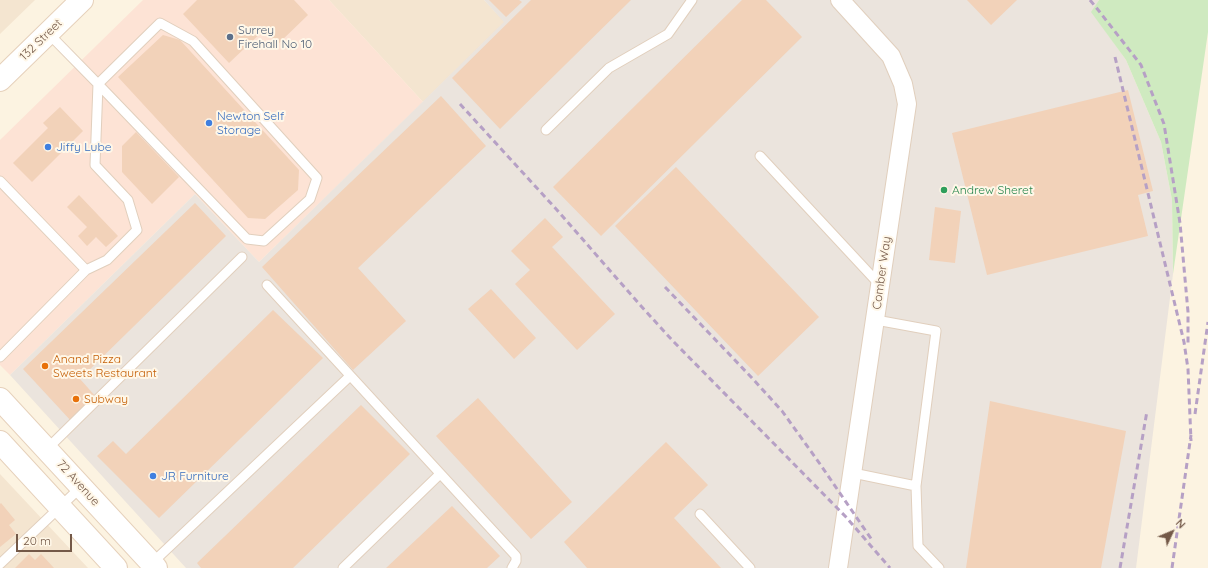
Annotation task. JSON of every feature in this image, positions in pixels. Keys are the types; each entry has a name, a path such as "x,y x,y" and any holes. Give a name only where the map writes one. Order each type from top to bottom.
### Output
{"main road":[{"name":"132 Street","path":"0,80 82,0"},
{"name":"72 Avenue","path":"0,398 152,566"},
{"path":"0,442 116,568"}],"street":[{"name":"Comber Way","path":"838,568 907,104 903,84 891,56 840,0"}],"lane":[{"path":"546,130 609,68 668,34 692,0"},
{"path":"0,357 86,270 107,260 137,230 128,200 95,165 98,84 160,23 193,41 318,178 310,200 264,242 247,238 98,84 48,33"},
{"path":"760,156 880,286"},
{"path":"0,181 86,270"},
{"path":"47,449 242,256"},
{"path":"267,285 516,556 516,562 512,568"},
{"path":"876,320 936,331 916,486 918,546 939,568"},
{"path":"152,566 350,376"},
{"path":"853,473 916,486"},
{"path":"344,568 440,474"},
{"path":"0,564 81,487"},
{"path":"700,514 750,568"}],"shaded area":[{"path":"0,0 35,0 0,34"},
{"path":"143,0 329,0 423,102 259,262 195,194 10,375 0,365 0,140"},
{"path":"329,0 484,0 505,22 423,102"},
{"path":"484,0 1099,0 1092,12 1126,60 1161,142 1172,200 1173,274 1136,568 186,568 10,375 195,194 259,262 504,22"},
{"path":"0,474 88,568 0,568"}],"green space":[{"path":"1099,0 1208,0 1208,32 1173,274 1172,200 1161,142 1126,60 1091,12"}],"building":[{"name":"Surrey Firehall No 10","path":"197,0 294,0 308,15 278,44 264,30 229,63 183,14"},
{"path":"489,0 519,0 522,2 506,17"},
{"path":"531,0 631,0 500,129 452,78"},
{"path":"742,0 766,0 802,37 601,236 553,187"},
{"path":"967,0 1017,0 991,25"},
{"name":"Newton Self Storage","path":"163,35 180,40 299,170 298,190 265,219 248,218 118,77"},
{"path":"1128,90 1153,191 1138,195 1148,236 987,275 952,133"},
{"path":"441,96 486,146 358,268 406,321 353,370 262,267"},
{"name":"Jiffy Lube","path":"60,107 83,131 32,182 13,163 48,128 43,123"},
{"path":"136,132 179,177 152,204 122,172 122,146"},
{"path":"676,167 819,317 758,376 615,226"},
{"path":"79,195 118,236 106,247 96,237 87,246 78,236 87,227 67,207"},
{"path":"195,203 226,236 80,379 97,398 72,422 23,369"},
{"path":"935,207 961,211 955,263 929,260"},
{"path":"545,218 563,237 552,247 615,314 577,350 515,284 530,270 511,251"},
{"path":"491,289 536,338 514,359 468,309"},
{"path":"273,310 323,358 159,518 97,456 113,441 126,454"},
{"path":"478,398 572,502 531,539 436,436"},
{"path":"990,401 1126,431 1101,568 966,568"},
{"path":"361,405 410,454 293,568 201,568 197,563"},
{"path":"666,442 708,485 674,518 721,568 587,568 564,542"},
{"path":"1,503 15,520 9,525 16,534 0,547 0,504"},
{"path":"452,506 500,556 487,568 386,568"},
{"path":"29,554 35,560 41,554 54,568 15,568"}],"railway":[{"path":"1090,0 1141,65 1164,124 1180,223 1188,312 1188,345"},
{"path":"1115,57 1184,342 1188,369 1191,441"},
{"path":"460,104 557,210 672,340 846,517 890,568"},
{"path":"665,287 782,411 872,540"},
{"path":"1195,414 1208,322"},
{"path":"1120,568 1147,411"},
{"path":"1172,568 1191,435"}],"place":[{"name":"Surrey Firehall No 10","path":"230,37"},
{"name":"Newton Self Storage","path":"209,123"},
{"name":"Jiffy Lube","path":"48,147"},
{"name":"Andrew Sheret","path":"944,190"},
{"name":"Anand Pizza Sweets Restaurant","path":"45,366"},
{"name":"Subway","path":"76,399"},
{"name":"JR Furniture","path":"153,476"}]}
